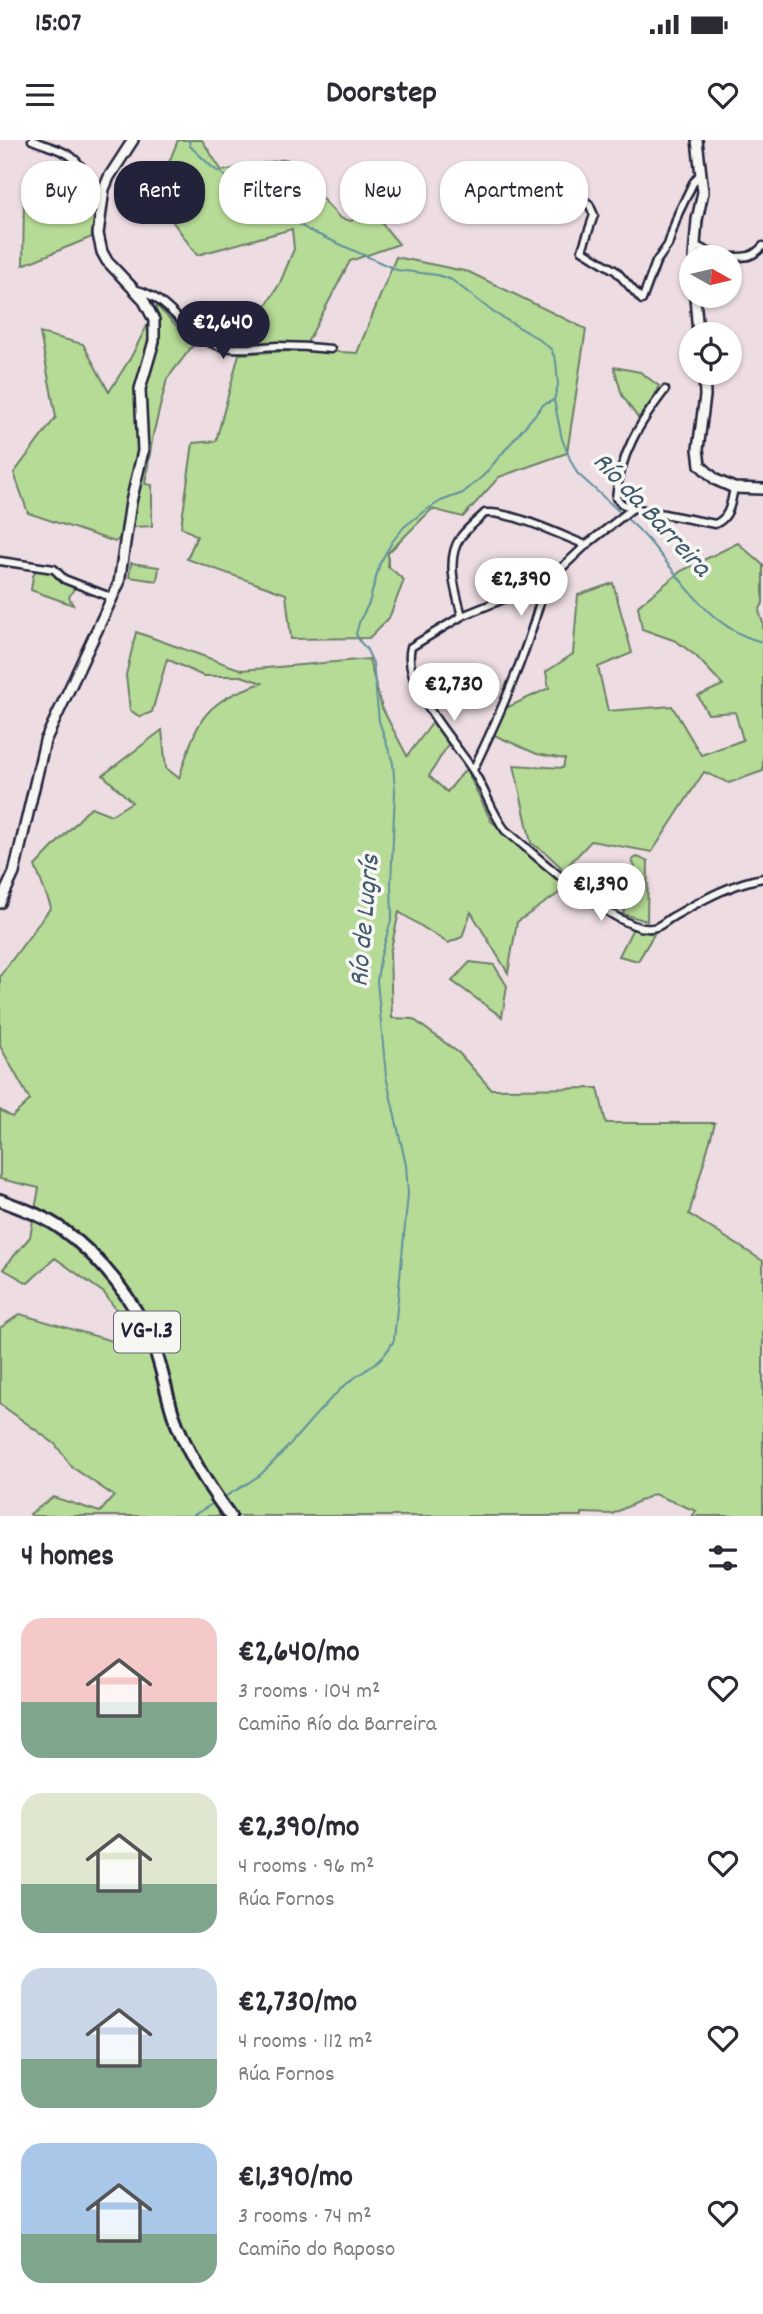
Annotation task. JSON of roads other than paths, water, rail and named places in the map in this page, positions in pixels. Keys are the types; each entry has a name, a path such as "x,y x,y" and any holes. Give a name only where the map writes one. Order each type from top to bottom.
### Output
{"highway":[{"name":"VG-1.3","path":"0,1200 25,1209 62,1229 117,1282 138,1313 155,1349 174,1417 189,1452 230,1516"}],"street":[{"path":"32,140 71,155 79,161"},
{"path":"100,210 109,177 132,140"},
{"path":"694,245 704,192 697,140"},
{"path":"588,203 594,215 582,250 616,271 642,300 656,262 668,245 678,214 693,183 702,173"},
{"path":"0,903 14,873 45,741 113,598 122,568 131,502 143,452 140,389 155,329 152,313 102,252 99,224"},
{"path":"742,257 756,254 763,246"},
{"path":"756,254 763,260"},
{"path":"135,290 175,313 197,334 215,344 237,349 298,346 331,349"},
{"path":"705,385 698,449 700,465 716,480 734,488 763,489"},
{"path":"665,390 640,423 632,439 616,498 622,504 633,508 715,524 722,521 728,513 734,488"},
{"path":"633,508 586,545 535,593 516,594 462,616 411,647 409,654 413,676 431,714 473,770 495,817 505,830 592,902 620,919 654,929 704,899 763,878"},
{"path":"462,616 453,566 455,549 460,538 485,513 514,518 586,545"},
{"path":"0,561 54,569 64,579 113,598"},
{"path":"473,770 500,711 527,641 540,602 535,593"}],"waterway":[{"name":"Río da Barreira","path":"189,140 190,146 213,168 308,230 397,270 437,275 452,280 493,312 551,349 556,361 558,385 554,400 562,439 570,459 577,473 622,514"},
{"name":"Río de Lugrís","path":"224,1497 261,1474 332,1397 383,1356 394,1340 408,1194 406,1165 386,1076 377,981 392,917 395,791 393,763 379,721 373,663 356,634 360,620 369,603 380,563 404,527 441,501 463,493 484,475 543,405 554,400"},
{"name":"Río da Barreira","path":"626,518 658,551 704,607 741,634 763,642"},
{"name":"Río de Lugrís","path":"192,1516 214,1503"}]}
